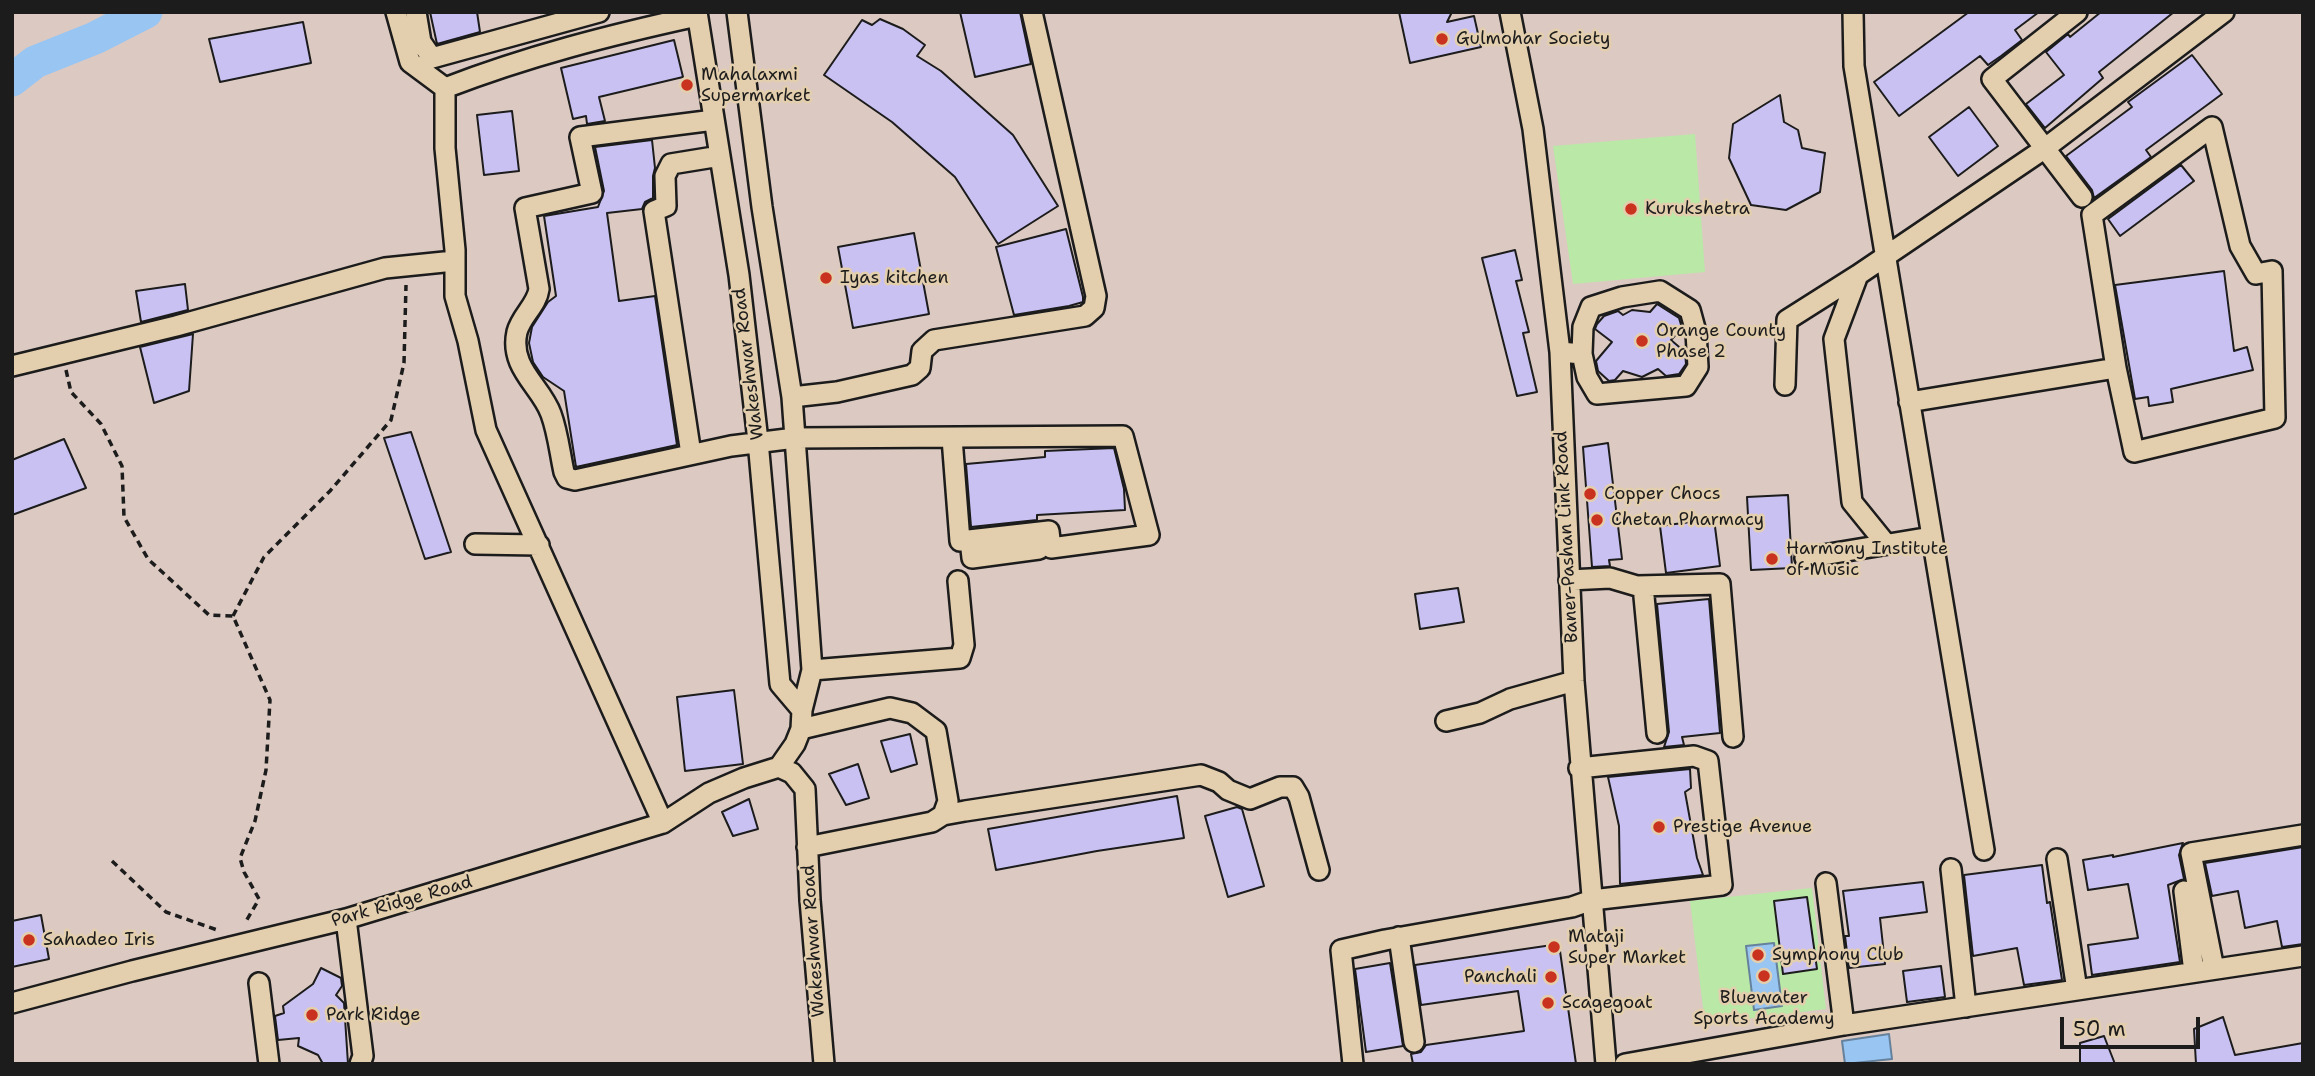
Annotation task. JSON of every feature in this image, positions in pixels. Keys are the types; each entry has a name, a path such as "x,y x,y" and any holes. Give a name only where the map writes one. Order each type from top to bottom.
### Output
{"street":[{"path":"397,12 410,62 445,89"},
{"path":"416,12 421,42 432,58 599,12"},
{"name":"Wakeshwar Road","path":"737,12 763,219 792,397 812,670 795,744 779,767 792,774 805,789 810,900 824,1064"},
{"path":"792,397 836,392 912,375 920,368 922,351 934,340 1085,316 1094,308 1096,296 1032,12"},
{"name":"Baner-Pashan Link Road","path":"1510,12 1533,129 1560,352 1579,768 1606,1064"},
{"path":"1853,12 1854,66 1984,850"},
{"path":"2077,12 1992,79 2082,197"},
{"path":"1785,385 1787,320 1885,258 2044,149 2224,12"},
{"path":"445,89 503,65 697,14"},
{"name":"Wakeshwar Road","path":"697,14 739,275 758,442 780,684 802,720"},
{"path":"445,89 445,148 455,250 455,296 468,341 486,430 663,823"},
{"path":"713,120 580,137 592,194 526,208 539,289 538,297 517,332 516,345 525,374 551,412 567,478 575,480 691,454 795,438 1123,436 1149,536 1051,548 1049,531 960,541 952,438"},
{"path":"2212,127 2241,246 2256,274 2272,271 2275,418 2134,452 2116,368 2092,215 2212,127"},
{"path":"691,454 654,211 666,206 664,176 671,164 720,156"},
{"path":"12,366 176,327 384,268 454,261"},
{"path":"1858,275 1834,339 1852,502 1886,544"},
{"path":"1660,291 1690,310 1696,332 1698,367 1686,386 1597,394 1587,377 1582,354 1583,327 1591,307 1622,297 1660,291"},
{"path":"1560,352 1582,354"},
{"path":"1909,402 2116,368"},
{"path":"1805,558 1931,537"},
{"path":"970,540 972,558 1039,549"},
{"path":"475,544 539,545"},
{"path":"1569,580 1611,578 1643,586 1720,584 1733,737"},
{"path":"812,670 960,658 964,645 958,581"},
{"path":"1643,586 1657,733"},
{"path":"1446,721 1480,713 1510,699 1574,681"},
{"path":"802,720 890,708 912,713 936,731 948,801 943,815"},
{"path":"1353,1064 1341,950 1399,937 1572,907 1592,900 1721,885 1708,761 1694,756 1579,768"},
{"name":"Park Ridge Road","path":"12,1003 228,941 346,919 663,823 709,793 779,767"},
{"path":"807,847 932,822 943,815 1201,775 1250,799 1280,787 1293,787 1300,797 1319,870"},
{"path":"2204,971 2191,853 2303,835"},
{"path":"2057,859 2077,990"},
{"path":"1951,869 1966,1007"},
{"path":"1826,883 1844,1025"},
{"path":"2184,891 2204,971"},
{"path":"346,919 363,1056 360,1064"},
{"path":"1399,937 1414,1042"},
{"path":"1625,1064 1844,1025 2303,956"},
{"path":"259,983 269,1064"}],"path":[{"path":"233,616 264,557 330,491 391,420 404,363 406,266"},
{"path":"63,355 71,392 101,424 122,466 124,517 148,559 209,615 233,616"},
{"path":"112,861 166,912 228,941 247,922 259,899 244,872 240,858 255,821 266,770 270,700 233,616"}],"green space":[{"name":"Kurukshetra","path":"1695,134 1705,272 1573,284 1553,146"},
{"name":"Symphony Club","path":"1812,888 1826,1009 1705,1024 1690,901"}],"water":[{"name":"Bluewater Sports Academy","path":"1774,943 1782,1006 1754,1010 1746,946"},
{"path":"1889,1034 1892,1059 1845,1064 1842,1041"}],"building":[{"path":"430,12 477,12 480,32 437,44"},
{"path":"960,12 1020,12 1031,64 975,77"},
{"name":"Gulmohar Society","path":"1399,12 1452,12 1447,22 1474,16 1481,47 1410,63"},
{"path":"1969,12 2039,12 2015,30 2022,40 2001,56 1988,65 1980,56 1899,116 1874,82"},
{"path":"2101,12 2174,12 2099,72 2103,78 2045,128 2026,104 2064,75 2046,52"},
{"path":"880,19 903,29 925,45 917,56 941,71 1013,135 1058,206 998,244 955,177 892,122 824,75 862,20 872,25"},
{"path":"303,22 311,63 220,82 209,39"},
{"path":"674,40 683,77 599,97 605,121 587,124 586,116 573,119 561,68"},
{"path":"2192,55 2222,94 2146,150 2151,157 2094,198 2092,190 2066,156 2132,107 2128,102"},
{"path":"1780,95 1784,122 1798,130 1802,148 1825,153 1820,192 1786,210 1751,205 1729,158 1733,124"},
{"path":"1969,107 1998,146 1958,176 1929,137"},
{"path":"512,111 519,171 484,175 477,115"},
{"path":"652,140 655,168 653,198 645,202 642,209 607,213 619,301 655,296 677,445 576,467 564,391 543,377 533,362 529,343 532,327 548,302 556,296 544,216 598,207 604,191 595,147"},
{"path":"2181,165 2194,181 2120,236 2108,219"},
{"path":"1066,229 1083,302 1014,315 996,247"},
{"path":"914,233 929,314 853,328 838,247"},
{"path":"1515,250 1522,280 1516,281 1529,332 1523,333 1537,392 1517,396 1482,258"},
{"path":"2224,271 2234,351 2247,347 2253,370 2171,389 2173,402 2149,406 2148,397 2135,399 2115,285"},
{"path":"185,284 188,310 141,322 136,291"},
{"name":"Orange County Phase 2","path":"1657,304 1679,318 1682,328 1671,340 1685,352 1686,364 1679,374 1666,376 1658,369 1642,377 1623,371 1615,380 1609,381 1598,371 1596,361 1612,342 1595,329 1597,324 1604,316 1618,311 1623,315 1632,310 1650,312"},
{"path":"193,334 189,391 154,403 140,347"},
{"path":"411,432 451,552 425,559 384,438"},
{"path":"64,439 86,488 12,515 12,460"},
{"path":"1608,443 1622,559 1609,560 1610,566 1592,567 1583,447"},
{"path":"1114,448 1124,489 1125,510 1037,515 1037,520 971,527 966,464 1045,457 1045,451"},
{"path":"1788,495 1792,568 1751,570 1747,497"},
{"path":"1714,519 1720,566 1666,573 1660,526"},
{"path":"1458,588 1464,622 1420,629 1415,594"},
{"path":"1709,599 1720,733 1682,737 1684,745 1664,747 1669,732 1657,604"},
{"path":"734,690 743,764 685,771 677,697"},
{"path":"910,734 917,764 891,772 881,741"},
{"path":"858,764 869,798 846,805 829,774"},
{"name":"Prestige Avenue","path":"1690,769 1691,788 1685,792 1697,858 1703,875 1620,884 1619,826 1608,777"},
{"path":"1177,796 1184,838 996,870 988,829"},
{"path":"749,799 758,829 733,836 722,812"},
{"path":"1237,807 1242,809 1264,886 1228,897 1205,816"},
{"path":"2183,843 2179,855 2184,879 2168,885 2180,962 2092,975 2088,945 2138,938 2128,884 2088,890 2083,860"},
{"path":"2303,847 2303,944 2282,947 2277,921 2245,928 2238,891 2212,896 2205,863"},
{"path":"2042,865 2062,980 2024,985 2017,948 1973,956 1964,875"},
{"path":"1923,882 1927,912 1880,918 1885,964 1849,968 1845,936 1849,936 1843,891"},
{"path":"1807,897 1817,969 1783,974 1774,901"},
{"name":"Sahadeo Iris","path":"41,915 49,959 12,967 12,921"},
{"path":"1559,944 1576,1064 1413,1064 1411,1054 1421,1052 1426,1045 1524,1031 1518,991 1421,1005 1415,965"},
{"path":"1390,963 1403,1046 1366,1052 1355,969"},
{"path":"1941,966 1945,997 1907,1002 1903,971"},
{"name":"Park Ridge","path":"321,968 341,978 342,986 336,995 344,1003 348,1064 323,1064 318,1055 298,1046 299,1038 278,1040 275,1016 284,1013 283,1006 313,984"},
{"path":"2223,1017 2235,1055 2303,1043 2303,1064 2196,1064 2194,1029"},
{"path":"2104,1036 2115,1064 2080,1064 2080,1043"}],"waterway":[{"path":"12,80 35,62 95,38 146,12"}],"place":[{"name":"Gulmohar Society","path":"1442,39"},
{"name":"Mahalaxmi Supermarket","path":"687,85"},
{"name":"Kurukshetra","path":"1631,209"},
{"name":"Iyas kitchen","path":"826,278"},
{"name":"Orange County Phase 2","path":"1642,341"},
{"name":"Copper Chocs","path":"1590,494"},
{"name":"Chetan Pharmacy","path":"1597,520"},
{"name":"Harmony Institute of Music","path":"1772,559"},
{"name":"Prestige Avenue","path":"1659,827"},
{"name":"Sahadeo Iris","path":"29,940"},
{"name":"Mataji Super Market","path":"1554,947"},
{"name":"Symphony Club","path":"1758,955"},
{"name":"Bluewater Sports Academy","path":"1764,976"},
{"name":"Panchali","path":"1551,977"},
{"name":"Scagegoat","path":"1548,1003"},
{"name":"Park Ridge","path":"312,1015"}]}
